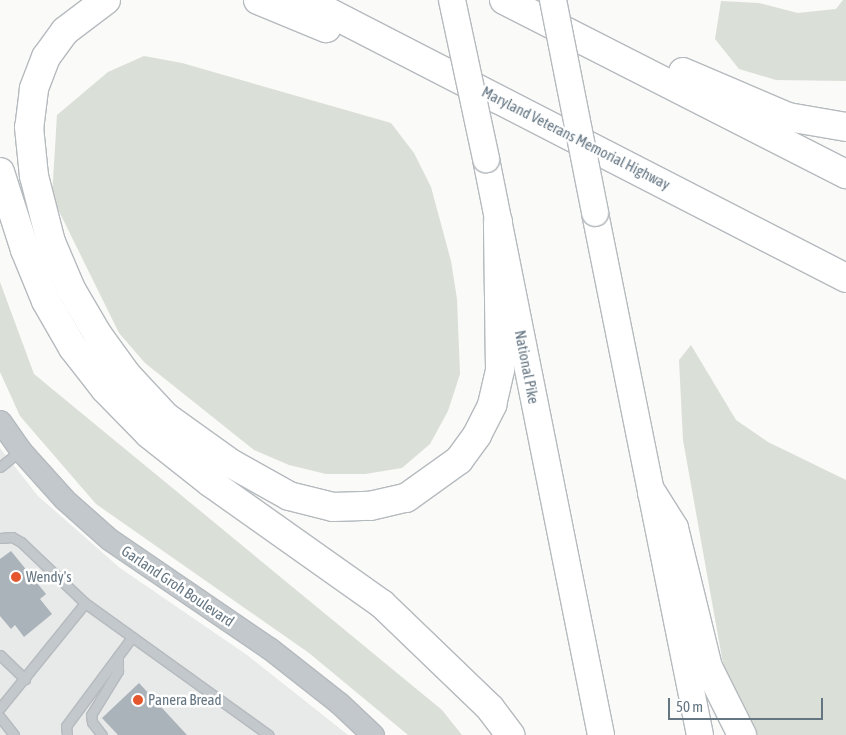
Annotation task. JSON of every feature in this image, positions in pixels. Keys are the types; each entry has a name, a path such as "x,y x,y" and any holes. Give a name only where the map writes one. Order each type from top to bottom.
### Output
{"highway":[{"path":"106,0 65,31 46,57 34,88 29,127 34,176 51,242 89,320 128,375 166,417 232,464 289,496 333,507 370,506 406,498 459,460 477,435 492,405 500,369 498,222"},
{"path":"258,0 525,112"},
{"name":"Maryland Veterans Memorial Highway","path":"305,0 846,278"},
{"path":"504,0 846,174"},
{"path":"510,0 788,117 846,127"},
{"path":"0,172 25,250 46,301 73,348 105,389 149,434 211,483 382,604 490,708 510,735"},
{"path":"710,208 846,289"},
{"path":"652,493 674,528 708,667 742,735"}],"main road":[{"name":"National Pike","path":"452,0 486,159 601,735"},
{"path":"553,0 700,735"}],"street":[{"name":"Garland Groh Boulevard","path":"0,421 21,451 64,499 109,539 269,648 339,703 373,735"}],"lane":[{"path":"0,466 21,451"},
{"path":"0,538 12,537 21,542 85,603 269,735"},
{"path":"0,708 85,603"},
{"path":"67,735 66,726 132,637"},
{"path":"0,656 25,679"},
{"path":"102,735 92,722 91,715 118,671 118,657"},
{"path":"0,717 14,735"}],"shaded area":[{"path":"843,0 846,0 846,81 776,80 739,69 715,39 721,1 759,3 798,13 836,9"},
{"path":"144,56 182,63 391,123 414,153 431,187 451,261 457,299 460,374 448,411 430,444 402,468 365,474 326,474 289,465 254,450 145,363 119,333 52,197 57,115 108,72"},
{"path":"0,282 34,374 442,710 462,735 408,735 309,653 96,504 20,416 0,372"},
{"path":"691,345 736,420 768,442 846,480 846,735 748,735 732,696 722,658 683,440 679,360"},
{"path":"0,448 38,496 120,568 247,655 348,735 0,735"}],"building":[{"name":"Wendy's","path":"11,551 46,594 40,599 52,614 24,637 15,625 11,629 0,616 0,559"},
{"name":"Panera Bread","path":"139,683 187,735 118,735 102,718"}],"place":[{"name":"Wendy's","path":"16,577"},
{"name":"Panera Bread","path":"138,700"}]}
